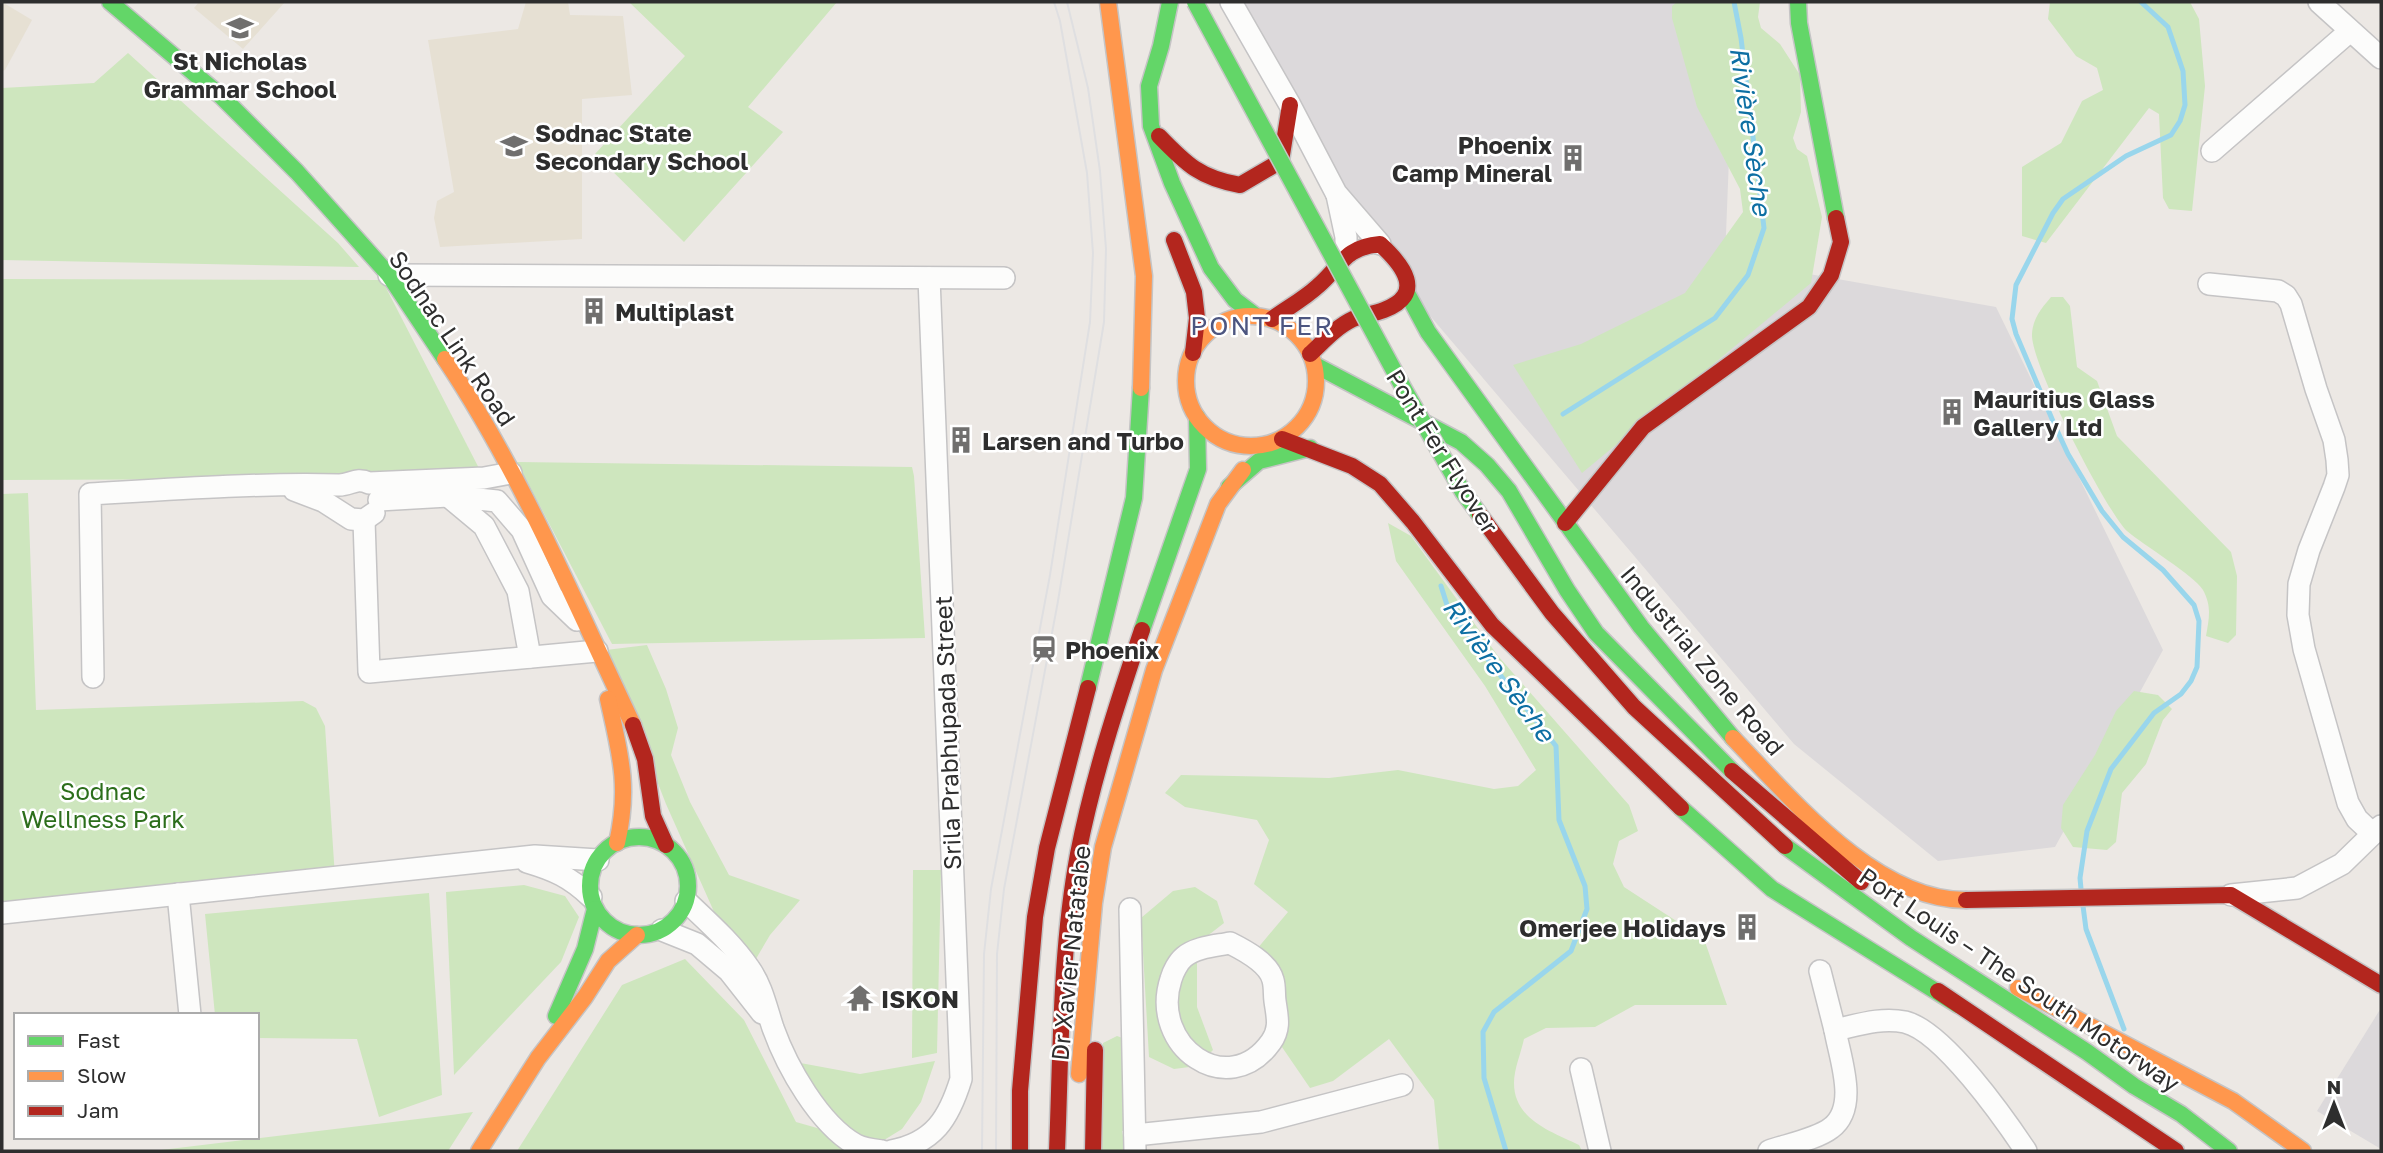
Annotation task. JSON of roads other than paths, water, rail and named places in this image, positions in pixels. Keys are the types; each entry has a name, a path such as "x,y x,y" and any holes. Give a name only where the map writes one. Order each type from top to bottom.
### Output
{"main road":[{"name":"Sodnac Link Road","path":"110,2 222,97 297,172 389,275 479,410 639,738 645,759 653,816 666,845"},
{"path":"1020,1151 1020,1091 1035,917 1059,799 1134,498 1144,276 1108,2"},
{"path":"1169,2 1180,26"},
{"path":"1169,2 1161,46 1149,86 1151,127 1172,183 1211,268 1235,300 1264,318 1291,329 1306,345 1312,359 1317,386 1312,408 1300,426 1282,439 1261,446 1239,445 1219,438 1202,424 1190,406 1186,385 1188,364 1196,345 1211,329 1230,319 1264,318 1317,287 1346,254 1362,244 1380,244 1404,270 1408,293 1428,332"},
{"name":"Pont Fer Flyover","path":"1195,2 1398,379 1463,492 1552,613 1634,707 1785,846"},
{"path":"1565,523 1643,427 1809,307 1831,275 1841,242 1799,23 1798,2"},
{"path":"1114,48 1148,175"},
{"path":"1151,127 1192,171 1215,181 1240,186 1281,161 1290,105"},
{"path":"1252,158 1271,193"},
{"path":"1170,228 1194,292 1197,318 1193,353"},
{"path":"1310,265 1349,337"},
{"path":"1312,359 1350,320 1389,309 1408,293"},
{"path":"1389,309 1410,318 1428,332"},
{"name":"Industrial Zone Road","path":"1428,332 1642,627 1724,729 1828,836 1894,881 1925,895 1961,900 2231,895"},
{"path":"1312,359 1461,442 1487,465 1509,491 1567,590 1596,633 1672,713 1716,757 1904,919 1987,971"},
{"name":"Pont Fer Flyover","path":"1368,373 1401,432"},
{"path":"1057,1151 1067,951 1078,856 1100,757 1198,469 1197,417"},
{"path":"1282,439 1352,466 1380,484 1413,522 1492,625 1669,798 1772,889 1958,1005"},
{"path":"1229,487 1261,446"},
{"path":"1229,487 1259,461 1310,448"},
{"name":"Dr Xavier Natatabe","path":"1077,1094 1094,903 1103,847 1154,670 1218,504 1229,487"},
{"name":"Sodnac Link Road","path":"599,656 623,769 624,813 617,843"},
{"path":"1611,705 1665,757"},
{"path":"538,1058 584,949 593,903 592,872 598,860 606,850 617,843 642,838 666,845 676,853 683,864 688,889 686,901 672,923 662,930 637,935 612,928 593,903"},
{"name":"Port Louis – The South Motorway","path":"1785,846 1912,938 2087,1052 2134,1086 2181,1114 2229,1151"},
{"name":"Port Louis – The South Motorway","path":"1800,887 1896,962 2170,1148"},
{"path":"2231,895 2381,985"},
{"path":"1093,1151 1096,1007 1094,903"},
{"path":"479,1151 538,1058 585,997 608,961 637,935"},
{"path":"1912,938 1987,971 2233,1101 2302,1151"}],"street":[{"path":"1231,2 1336,193 1380,244"},
{"path":"2319,2 2381,58"},
{"path":"2211,152 2350,31"},
{"path":"1336,193 1346,237 1346,254"},
{"path":"389,275 1004,278"},
{"name":"Srila Prabhupada Street","path":"891,1151 907,1148 943,1124 954,1104 961,1079 929,278"},
{"path":"2209,284 2270,290 2286,296 2291,304 2334,440 2338,475 2299,584 2298,615 2304,649 2348,803 2357,819 2377,830 2342,864 2297,888 2231,895"},
{"path":"374,491 484,478 511,472"},
{"path":"484,499 511,472"},
{"path":"93,677 90,494 275,483 344,485 356,480 374,491 497,501 522,530 552,596 587,629"},
{"path":"275,483 323,501 351,519 364,520 375,512 374,491"},
{"path":"340,510 338,497 344,485"},
{"path":"448,496 484,526 518,591 530,657"},
{"path":"364,520 369,672 530,657 599,656"},
{"path":"2,913 515,858 563,857 598,860"},
{"path":"515,858 573,880 593,903"},
{"path":"178,894 190,1013"},
{"path":"686,901 720,933 750,969 765,998 774,1029 795,1075 824,1117 840,1134 859,1147 882,1151"},
{"path":"1130,909 1135,1143 1261,1122 1402,1085"},
{"path":"662,930 697,944 729,971 774,1029"},
{"path":"1230,943 1261,963 1273,977 1279,1018 1275,1037 1265,1050 1241,1065 1220,1068 1195,1058 1182,1046 1171,1028 1166,1010 1166,993 1174,971 1184,956 1205,947 1230,943"},
{"path":"1769,1151 1829,1130 1841,1119 1846,1104 1835,1030 1820,971"},
{"path":"1133,1019 1166,1010"},
{"path":"1835,1030 1884,1020 1908,1022 1945,1046 2026,1151"},
{"path":"1581,1069 1601,1151"}],"waterway":[{"name":"Rivière Sèche","path":"1563,414 1715,318 1748,275 1764,228 1741,38 1734,2"},
{"name":"Industrial Zone Road","path":"2081,889 2080,878 2087,831 2111,769 2154,713 2181,694 2191,681 2197,667 2199,621 2194,605 2163,570 2123,537 2102,511 2068,454 2012,319 2016,285 2063,199 2126,156 2171,135 2180,121 2185,105 2183,71 2168,27 2141,2"},
{"name":"Rivière Sèche","path":"1441,586 1447,605 1460,624 1556,746 1559,820 1585,886 1587,909 1571,951 1494,1012 1483,1032 1484,1078 1506,1151"},
{"name":"Industrial Zone Road","path":"2083,906 2086,929 2124,1029"}],"tram line":[{"path":"982,1151 984,954 991,889 1050,575 1090,322 1093,253 1087,173 1060,21 1054,2"},
{"path":"996,1151 997,954 1004,889 1058,601 1104,322 1106,249 1100,171 1088,88 1067,2"}],"place":[{"name":"St Nicholas Grammar School","path":"240,28"},
{"name":"Sodnac State Secondary School","path":"514,146"},
{"name":"Phoenix Camp Mineral","path":"1573,158"},
{"name":"Multiplast","path":"594,311"},
{"name":"Mauritius Glass Gallery Ltd","path":"1952,412"},
{"name":"Larsen and Turbo","path":"961,440"},
{"name":"Phoenix","path":"1044,649"},
{"name":"Omerjee Holidays","path":"1747,927"},
{"name":"ISKON","path":"860,998"}],"district":[{"name":"PONT FER","path":"1262,325"}],"park label":[{"name":"Sodnac Wellness Park","path":"103,804"}]}
